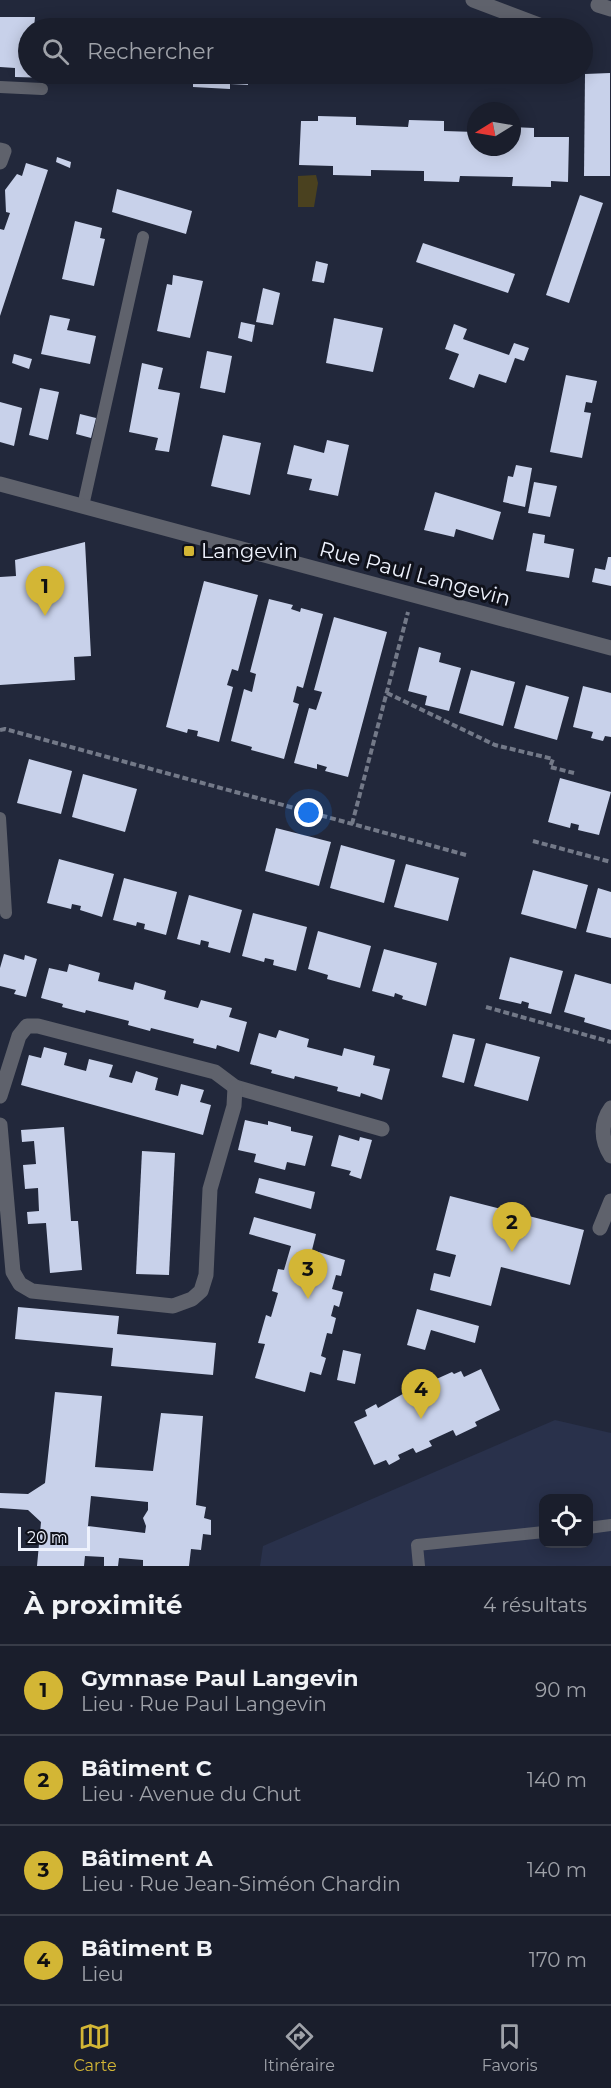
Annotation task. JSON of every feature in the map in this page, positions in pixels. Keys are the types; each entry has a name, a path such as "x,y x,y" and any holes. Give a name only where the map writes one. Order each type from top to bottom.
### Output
{"street":[{"path":"472,0 520,18"},
{"path":"0,150 4,151 0,162"},
{"name":"Rue Paul Langevin","path":"0,484 611,648"},
{"path":"0,1096 19,1036 27,1026 38,1026 216,1072 236,1087 382,1129"},
{"path":"0,1125 14,1272 20,1284 32,1291 173,1306 192,1299 201,1291 206,1275 210,1189 234,1106 236,1087"},
{"path":"611,1108 604,1124 603,1137 606,1149 611,1156"},
{"path":"600,1228 611,1201"}],"lane":[{"path":"0,87 42,88"},
{"path":"83,506 143,237"},
{"path":"0,818 6,913"},
{"path":"593,1527 611,1525"},
{"path":"419,1566 417,1545 539,1532"}],"path":[{"path":"352,824 409,611 419,613 423,598"},
{"path":"387,693 495,745 553,759 550,767 574,773"},
{"path":"0,730 4,729 466,855"},
{"path":"533,841 611,861"},
{"path":"486,1007 611,1042"}],"shaded area":[{"path":"316,175 318,183 314,207 298,207 298,176"},
{"path":"555,1420 611,1433 611,1566 260,1566 263,1546"}],"building":[{"path":"0,17 35,17 18,18 18,77 15,77 15,68 0,67"},
{"path":"610,73 610,176 584,176 585,84 593,84 593,74"},
{"path":"193,84 230,84 230,89 193,87"},
{"path":"318,116 356,117 356,125 408,127 409,120 444,121 444,131 467,132 467,156 521,156 521,127 534,128 534,137 569,137 568,182 551,181 551,187 512,186 513,177 460,176 459,182 424,181 424,171 371,170 371,176 333,175 333,166 299,165 301,121 318,121"},
{"path":"57,157 71,162 70,168 56,162"},
{"path":"26,163 48,170 0,316 0,229 4,230 10,213 6,212 5,190 17,174 22,176"},
{"path":"117,189 192,211 186,234 112,212"},
{"path":"580,195 603,203 569,303 546,295"},
{"path":"75,221 102,228 100,238 105,239 94,286 62,279"},
{"path":"423,243 515,274 508,293 416,262"},
{"path":"316,261 328,264 324,283 312,281"},
{"path":"173,275 203,281 190,338 157,331 167,284 172,285"},
{"path":"263,288 280,293 273,325 256,322"},
{"path":"50,315 70,319 67,330 96,336 90,364 41,354"},
{"path":"334,318 383,328 373,372 326,363"},
{"path":"241,322 255,325 252,342 238,338"},
{"path":"454,324 467,329 463,339 509,355 514,343 529,348 524,361 515,358 506,383 479,374 474,388 449,379 459,354 445,349"},
{"path":"207,351 232,356 225,393 200,388"},
{"path":"14,354 32,359 29,369 12,363"},
{"path":"142,363 163,368 158,389 180,393 169,452 155,450 158,438 129,432"},
{"path":"566,375 597,381 592,403 586,402 584,412 591,413 582,458 550,452"},
{"path":"40,388 59,392 48,440 29,435"},
{"path":"0,402 22,408 14,446 0,442"},
{"path":"80,414 96,418 91,438 76,434"},
{"path":"223,435 261,443 250,495 211,486"},
{"path":"327,440 349,445 338,496 309,490 312,479 287,474 294,445 324,453"},
{"path":"516,465 532,468 525,507 503,502 508,476 513,477"},
{"path":"534,482 557,486 550,517 528,513"},
{"path":"435,492 501,512 493,540 456,529 454,537 424,530"},
{"path":"533,533 545,535 544,543 574,549 569,578 526,571"},
{"path":"85,542 91,656 74,657 75,680 0,685 0,577 16,576 15,560"},
{"path":"608,557 611,557 611,586 592,582 595,568 605,570"},
{"path":"204,581 258,595 238,671 232,669 227,685 233,687 219,742 197,736 198,731 188,729 187,733 166,727"},
{"path":"269,599 293,605 291,609 300,612 301,608 323,614 303,688 297,686 293,702 299,704 284,759 251,750 252,747 231,741 244,689 252,692 256,674 250,672"},
{"path":"334,617 387,632 348,777 325,771 327,767 317,764 317,769 294,763 309,708 316,710 322,692 314,690"},
{"path":"419,647 441,653 439,662 461,668 449,711 425,705 427,696 408,691"},
{"path":"471,670 515,682 503,726 459,713"},
{"path":"526,685 569,697 557,740 514,728"},
{"path":"583,686 611,693 611,737 605,736 603,741 591,738 593,732 573,727"},
{"path":"29,759 72,771 61,814 17,803"},
{"path":"83,774 137,789 125,832 72,817"},
{"path":"560,778 611,792 599,835 578,830 579,825 571,823 570,828 548,822"},
{"path":"276,828 331,842 319,886 265,871"},
{"path":"341,845 395,860 384,903 330,888"},
{"path":"59,859 114,874 102,917 80,910 81,906 72,904 71,909 47,903"},
{"path":"406,864 459,878 448,921 394,907"},
{"path":"533,870 588,885 576,929 521,914"},
{"path":"124,878 177,892 166,935 144,929 145,924 137,922 136,926 113,920"},
{"path":"598,888 611,892 611,938 586,932"},
{"path":"189,895 242,910 230,953 208,947 209,942 201,940 200,945 177,939"},
{"path":"253,913 307,927 296,971 273,965 274,960 265,958 264,962 242,956"},
{"path":"318,931 371,946 360,988 327,979 328,975 308,969"},
{"path":"384,949 437,963 426,1006 402,999 403,996 395,993 394,997 372,991"},
{"path":"4,954 24,960 25,955 37,959 26,997 14,994 16,990 0,986 0,968"},
{"path":"510,957 563,971 551,1014 528,1008 529,1003 522,1001 521,1004 499,999"},
{"path":"69,964 100,973 98,981 133,990 135,982 166,991 164,999 198,1008 201,1000 232,1008 229,1017 247,1022 239,1052 217,1045 216,1049 193,1043 194,1039 151,1028 150,1031 128,1025 129,1021 86,1010 85,1013 62,1007 63,1004 41,998 49,968 67,972"},
{"path":"575,974 611,984 611,1030 584,1022 585,1018 564,1012"},
{"path":"279,1030 309,1039 307,1047 342,1056 344,1048 375,1056 373,1065 390,1069 382,1100 361,1093 360,1097 337,1091 338,1087 295,1076 294,1079 271,1073 272,1070 250,1064 259,1033 276,1038"},
{"path":"453,1034 475,1039 464,1083 442,1077"},
{"path":"486,1043 540,1057 528,1101 474,1086"},
{"path":"44,1047 67,1053 64,1065 86,1071 89,1059 113,1065 109,1077 132,1083 136,1071 158,1078 155,1090 178,1096 181,1084 204,1090 200,1102 211,1105 203,1135 21,1085 29,1055 41,1058"},
{"path":"245,1120 268,1125 268,1121 291,1127 291,1131 313,1136 305,1166 287,1162 285,1170 254,1162 256,1154 238,1150"},
{"path":"64,1127 71,1221 78,1221 82,1270 50,1273 46,1223 28,1224 27,1212 39,1211 38,1188 25,1189 23,1165 36,1164 34,1141 22,1142 21,1130"},
{"path":"339,1135 359,1141 360,1137 372,1140 361,1179 349,1175 351,1171 331,1166"},
{"path":"142,1151 175,1153 169,1275 136,1274"},
{"path":"259,1178 315,1192 311,1209 255,1193"},
{"path":"450,1196 584,1230 570,1285 501,1267 491,1306 430,1290 434,1273 450,1277 456,1255 436,1250"},
{"path":"254,1217 316,1234 312,1250 345,1260 341,1276 336,1275 332,1289 343,1292 339,1307 334,1305 331,1316 336,1318 332,1334 327,1333 321,1356 326,1358 321,1375 310,1372 305,1392 255,1378 265,1344 258,1343 266,1315 271,1317 278,1293 272,1291 278,1269 284,1270 291,1246 249,1234"},
{"path":"18,1307 119,1316 117,1334 216,1343 213,1375 111,1366 113,1348 15,1339"},
{"path":"417,1309 479,1326 475,1343 431,1330 425,1350 407,1345"},
{"path":"343,1350 361,1354 355,1384 337,1380"},
{"path":"481,1369 500,1410 475,1422 477,1426 456,1436 453,1430 429,1441 432,1446 416,1453 413,1448 398,1455 400,1459 389,1465 386,1460 374,1465 354,1422 367,1416 365,1410 376,1404 378,1408 408,1391 410,1394 433,1384 432,1381 452,1372 454,1374 461,1371 464,1377"},
{"path":"55,1392 102,1396 95,1467 153,1471 161,1413 203,1416 196,1505 206,1507 204,1518 211,1520 211,1535 203,1534 201,1550 191,1549 189,1566 143,1566 143,1560 119,1558 118,1566 104,1566 104,1557 85,1556 84,1566 37,1566 41,1522 28,1510 0,1508 0,1493 28,1494 45,1483","holes":["91,1496 148,1502 148,1510 143,1518 146,1526 145,1533 88,1526"]}],"place":[{"name":"Langevin","path":"189,551"},
{"name":"Gymnase Paul Langevin","path":"45,616"},
{"name":"Bâtiment C","path":"512,1252"},
{"name":"Bâtiment A","path":"308,1299"},
{"name":"Bâtiment B","path":"421,1419"}]}
